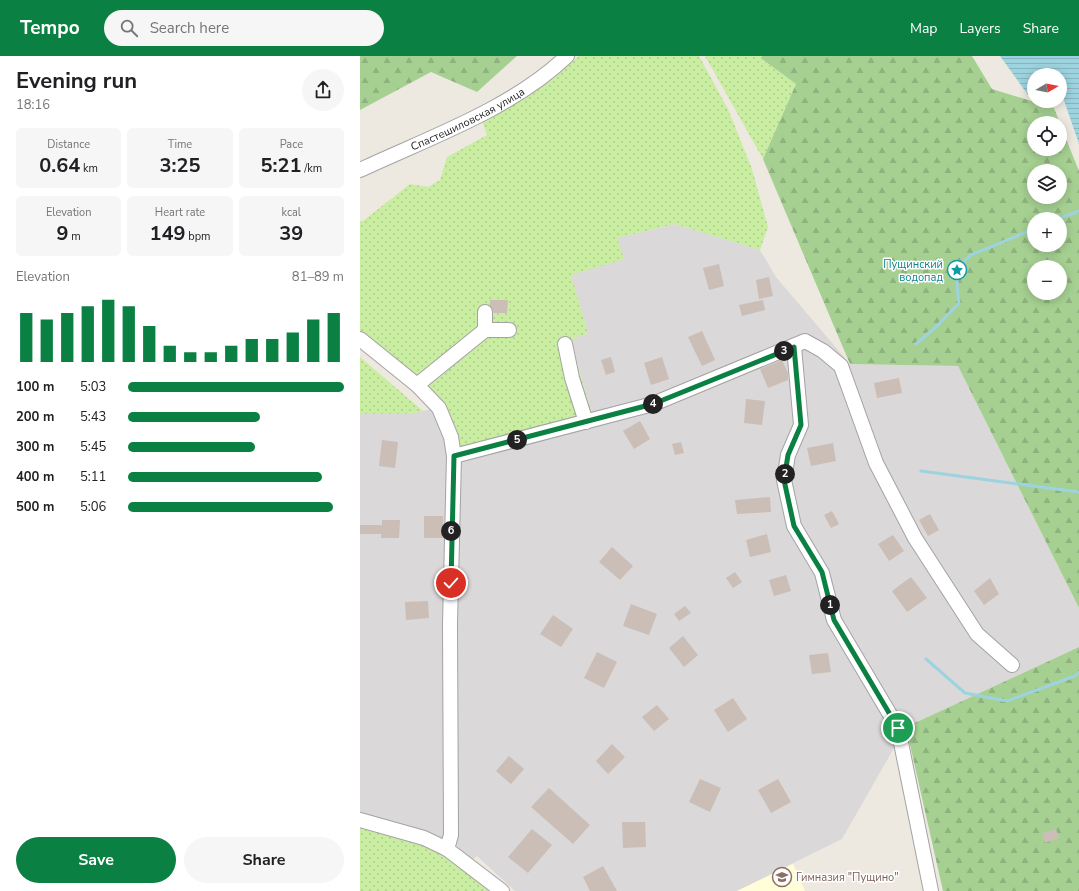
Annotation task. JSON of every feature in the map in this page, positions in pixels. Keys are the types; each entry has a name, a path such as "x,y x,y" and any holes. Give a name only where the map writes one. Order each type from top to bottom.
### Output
{"street":[{"name":"Спастешиловская улица","path":"360,170 440,135 495,106 536,80 567,56"},
{"path":"485,312 485,330"},
{"path":"417,386 485,330 509,330"},
{"path":"360,339 417,386 439,408 451,437 454,456 450,624 451,835 447,849"},
{"path":"454,456 653,404 794,347 805,341 823,351 841,366 876,463 915,538 977,634 1012,665"},
{"path":"565,344 572,378 586,422"},
{"path":"794,347 801,425 788,455 784,480 794,526 822,572 834,620 898,728 930,891"},
{"path":"360,820 424,838 447,849 502,891"}],"shaded area":[{"path":"675,224 760,250 776,277 850,364 958,366 1079,608 1079,647 906,727 842,839 737,891 515,891 477,856 472,860 460,854 458,846 407,829 360,816 360,414 406,414 438,408 592,413 570,339 588,333 570,275 623,259 617,238"},
{"name":"Гимназия \"Пущино\"","path":"793,864 805,891 737,891"}],"green space":[{"path":"360,56 517,56 477,92 431,72 360,110"},
{"path":"579,56 699,56 728,109 752,169 768,227 760,250 675,224 617,238 624,259 571,275 588,333 570,340 592,413 454,452 438,408 360,333 360,221 363,221 410,184 428,187 440,180 447,157 487,135 482,121 553,79"},
{"path":"705,56 762,56 762,59 796,84 763,159"},
{"path":"762,56 972,56 992,89 1027,100 1027,108 1054,108 1057,116 1027,116 1027,156 1067,156 1067,141 1079,171 1079,608 958,366 850,364 763,159 796,84 762,59"},
{"path":"360,357 423,411 406,414 360,414"},
{"path":"1079,647 1079,891 943,891 906,727"},
{"path":"360,823 424,842 498,891 360,891"}],"water":[{"path":"1000,56 1079,56 1079,144 1067,108 1067,68 1027,68 1027,94"}],"building":[{"path":"719,264 724,286 709,290 703,268"},
{"path":"769,277 773,296 759,299 756,280"},
{"path":"490,300 508,300 507,313 494,313 490,305"},
{"path":"763,300 765,310 742,316 739,305"},
{"path":"702,331 715,360 702,366 688,337"},
{"path":"611,357 615,372 606,375 601,360"},
{"path":"662,357 669,379 651,385 644,363"},
{"path":"782,360 788,373 788,380 768,388 760,369"},
{"path":"899,378 902,393 877,398 874,383"},
{"path":"746,399 765,401 762,425 744,423"},
{"path":"640,421 650,439 634,449 623,431"},
{"path":"382,440 398,442 395,468 379,466"},
{"path":"681,442 684,453 675,455 672,444"},
{"path":"833,443 836,461 811,466 807,448"},
{"path":"770,497 771,512 737,514 735,500"},
{"path":"832,511 839,524 831,528 824,515"},
{"path":"930,514 939,530 928,536 919,520"},
{"path":"424,516 443,516 443,538 424,538"},
{"path":"382,520 400,520 399,538 381,538 381,534 360,534 360,525 382,525"},
{"path":"767,534 771,552 750,557 746,540"},
{"path":"893,535 904,551 889,561 878,544"},
{"path":"612,547 633,566 620,580 599,562"},
{"path":"735,572 742,582 733,588 726,578"},
{"path":"786,575 791,591 774,596 769,580"},
{"path":"911,577 927,598 907,612 892,591"},
{"path":"990,578 999,594 984,605 974,591"},
{"path":"428,601 429,618 406,620 405,602"},
{"path":"631,604 657,614 649,635 623,626"},
{"path":"685,606 691,613 679,621 674,614"},
{"path":"553,615 573,629 561,647 540,634"},
{"path":"683,636 698,655 684,667 669,648"},
{"path":"597,652 617,662 604,688 584,678"},
{"path":"828,653 831,672 812,674 809,655"},
{"path":"733,698 747,719 728,732 714,710"},
{"path":"657,705 669,719 654,731 642,717"},
{"path":"612,744 625,757 608,774 596,761"},
{"path":"509,756 524,769 511,784 496,771"},
{"path":"700,779 721,788 710,812 689,802"},
{"path":"778,779 791,802 771,813 758,790"},
{"path":"549,788 590,825 573,844 531,807"},
{"path":"622,822 645,822 646,847 623,848"},
{"path":"532,829 552,845 528,873 508,857"},
{"path":"1056,829 1059,838 1045,843 1042,833"},
{"path":"603,866 617,891 590,891 583,877"}],"waterway":[{"path":"1067,216 1079,211"},
{"path":"916,344 937,326 959,303 957,282 959,270 965,259 971,255 1027,232"},
{"path":"921,471 1079,492"},
{"path":"926,659 965,693 1007,701 1075,676 1079,672"}],"place":[{"name":"Пущинский водопад","path":"957,270"},
{"name":"Гимназия \"Пущино\"","path":"782,877"}],"route":[{"path":"451,583 454,456 653,404 794,347 801,425 788,455 784,480 794,526 822,572 834,620 842,636 898,728"}]}
